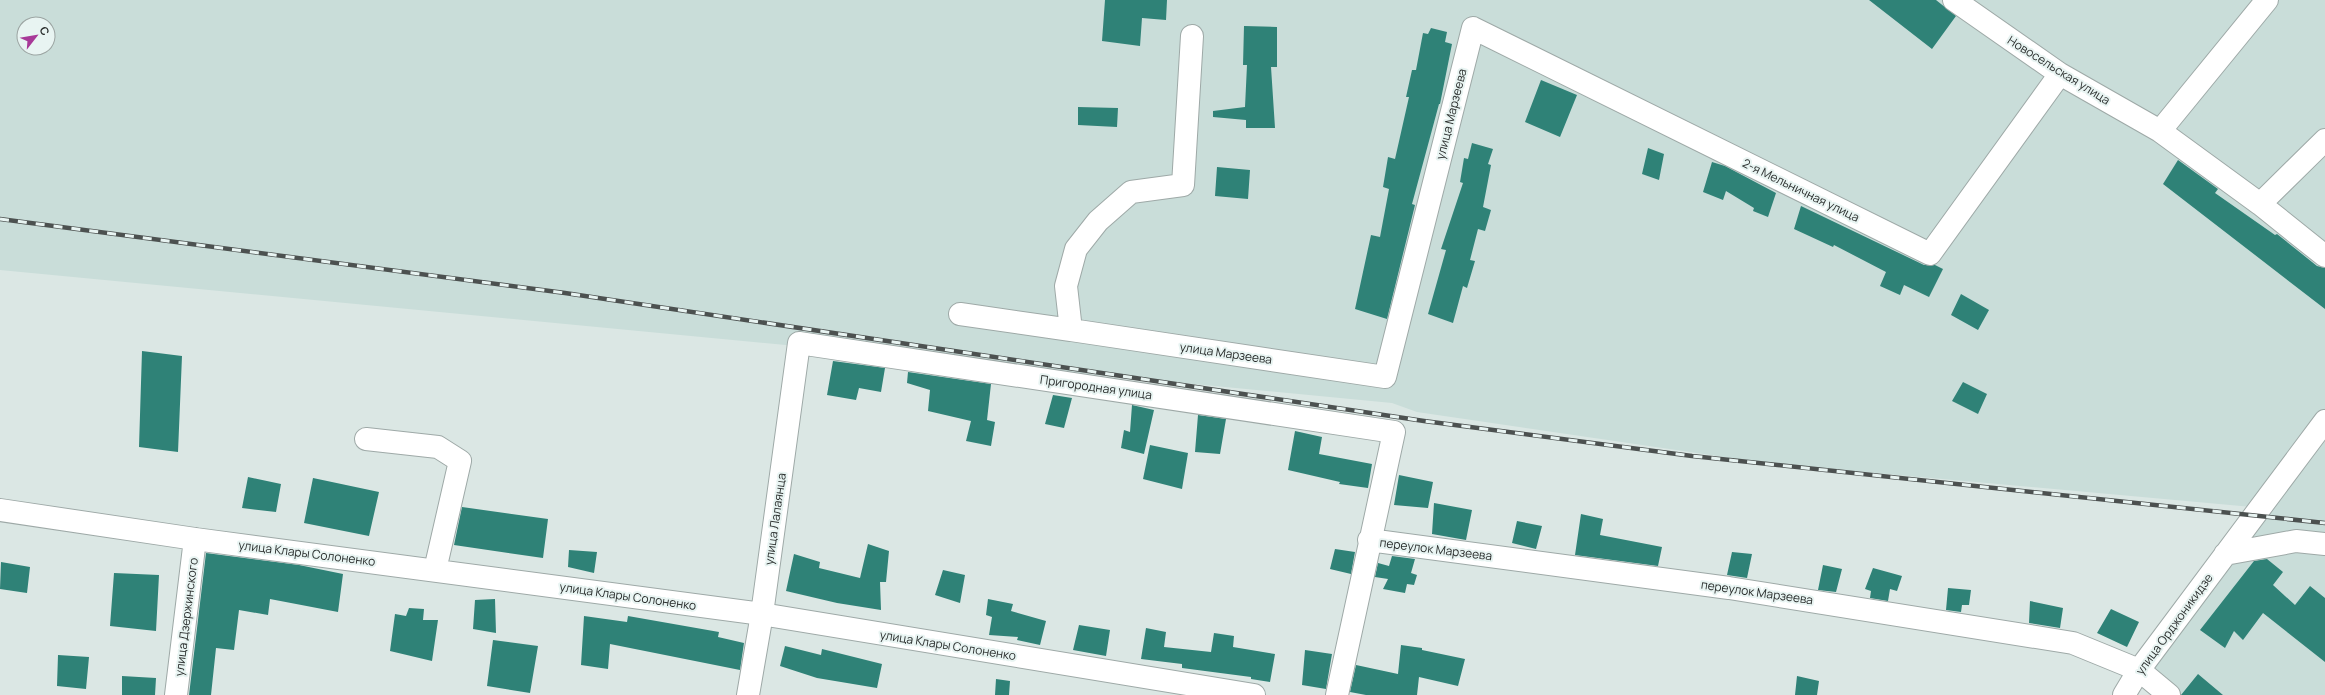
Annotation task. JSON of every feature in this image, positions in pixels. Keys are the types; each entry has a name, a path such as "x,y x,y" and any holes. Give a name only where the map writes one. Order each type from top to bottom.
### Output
{"street":[{"path":"2160,131 2267,0"},
{"name":"Новосельская улица","path":"1960,2 2060,74 2160,131 2260,204 2325,256"},
{"name":"2-я Мельничная улица","path":"1473,28 1930,254 2060,74"},
{"name":"улица Марзеева","path":"1071,330 1385,377 1473,28"},
{"path":"960,314 1071,330 1066,286 1076,249 1098,221 1132,192 1183,185 1192,36"},
{"path":"2260,204 2325,140"},
{"name":"Пригородная улица","path":"799,343 1394,432 1369,540"},
{"name":"улица Лалаянца","path":"748,695 762,614 799,343"},
{"name":"улица Орджоникидзе","path":"2124,695 2139,670 2325,421"},
{"path":"366,439 438,447 460,462 435,570"},
{"name":"улица Клары Солоненко","path":"0,510 195,539 762,614 1254,695"},
{"name":"улица Дзержинского","path":"176,695 195,539"},
{"path":"1338,695 1369,540"},
{"name":"переулок Марзеева","path":"1369,540 1729,588 1994,629 2073,643 2139,670 2169,695"},
{"path":"2225,554 2296,541 2325,544"}],"shaded area":[{"path":"0,0 2325,0 2325,695 2169,695 2139,670 2252,507 1765,463 1417,412 1392,403 0,270"}],"building":[{"path":"1105,0 1167,0 1166,20 1142,18 1140,46 1102,41"},
{"path":"1869,0 1936,0 1956,16 1932,49"},
{"path":"1244,26 1277,27 1277,67 1271,67 1275,128 1246,128 1246,120 1213,117 1213,111 1245,107 1247,65 1243,65"},
{"path":"1431,28 1447,32 1445,42 1452,44 1440,104 1412,204 1415,205 1387,319 1355,309 1371,235 1380,237 1389,189 1383,187 1388,157 1395,159 1409,97 1406,97 1412,70 1416,70 1423,33 1428,34"},
{"path":"1541,80 1577,95 1560,137 1525,122"},
{"path":"1078,107 1118,108 1117,127 1078,125"},
{"path":"1472,143 1493,149 1488,164 1491,165 1483,207 1491,210 1485,231 1478,229 1470,260 1475,261 1467,288 1463,286 1453,323 1428,314 1446,250 1441,249 1463,183 1460,182 1464,158 1468,159"},
{"path":"1648,148 1664,154 1659,180 1642,174"},
{"path":"2178,160 2218,189 2215,193 2275,235 2277,234 2317,266 2325,268 2325,309 2163,184"},
{"path":"1712,162 1725,166 1776,193 1768,217 1753,211 1754,208 1726,191 1723,200 1703,192"},
{"path":"1217,167 1250,170 1248,199 1215,196"},
{"path":"1801,206 1924,265 1935,265 1943,269 1929,297 1904,285 1900,295 1880,286 1886,272 1834,245 1833,247 1794,229"},
{"path":"1961,294 1989,310 1978,330 1951,315"},
{"path":"142,351 182,356 178,452 139,447"},
{"path":"833,361 885,368 881,392 859,388 856,400 827,395"},
{"path":"908,372 991,384 987,420 995,422 991,446 966,441 971,421 928,411 930,390 907,383"},
{"path":"1963,382 1987,394 1978,414 1952,401"},
{"path":"1053,395 1072,398 1064,428 1045,424"},
{"path":"1132,405 1154,410 1144,454 1121,448 1124,430 1130,432"},
{"path":"1198,415 1226,419 1220,454 1195,452"},
{"path":"1295,431 1322,437 1319,454 1372,464 1368,488 1339,484 1340,482 1288,470"},
{"path":"1150,445 1188,453 1182,489 1143,479"},
{"path":"1399,475 1433,482 1428,508 1394,505"},
{"path":"248,477 281,484 276,512 242,508"},
{"path":"313,478 379,492 369,536 304,523"},
{"path":"1434,503 1472,510 1466,540 1432,534"},
{"path":"462,507 548,519 543,558 454,545"},
{"path":"1581,514 1603,519 1600,535 1662,547 1658,566 1575,555"},
{"path":"1517,521 1542,526 1536,549 1512,543"},
{"path":"868,544 889,551 886,582 880,582 881,610 837,603 786,591 794,554 820,562 819,568 860,578"},
{"path":"1335,549 1355,552 1351,574 1330,569"},
{"path":"569,550 597,552 594,573 568,567"},
{"path":"1732,552 1752,554 1747,578 1727,575"},
{"path":"206,553 299,565 343,574 338,612 270,599 268,615 239,610 234,650 216,648 211,695 189,695"},
{"path":"1392,556 1415,559 1411,573 1417,575 1414,585 1407,584 1405,593 1383,589 1388,579 1375,577 1378,563 1389,566"},
{"path":"2267,559 2283,572 2273,585 2295,605 2310,586 2325,598 2325,662 2263,613 2243,640 2234,631 2225,648 2200,630 2254,561"},
{"path":"1,562 30,567 27,593 0,589"},
{"path":"1823,565 1842,569 1836,592 1818,590"},
{"path":"1873,568 1902,576 1897,591 1890,589 1888,601 1870,598 1871,591 1865,589"},
{"path":"943,570 965,575 960,603 935,595"},
{"path":"114,573 159,575 156,631 110,626"},
{"path":"1948,588 1971,590 1969,605 1962,605 1961,612 1946,610"},
{"path":"495,599 496,633 473,629 475,600"},
{"path":"988,599 1013,604 1011,611 1046,621 1040,645 1017,640 1018,637 989,635 992,617 986,615"},
{"path":"2030,601 2063,608 2060,628 2029,623"},
{"path":"409,608 424,609 423,620 438,620 432,661 390,651 395,614 406,616"},
{"path":"2111,609 2139,622 2127,647 2097,633"},
{"path":"584,616 627,622 628,616 719,632 718,637 744,643 740,670 610,644 608,669 581,665"},
{"path":"1079,625 1110,630 1106,656 1073,650"},
{"path":"1146,628 1166,632 1164,647 1211,652 1214,633 1234,636 1233,647 1275,654 1270,682 1251,679 1251,677 1182,668 1182,664 1141,659"},
{"path":"493,640 538,646 530,693 487,686"},
{"path":"1401,645 1422,648 1422,650 1465,659 1458,686 1419,677 1417,695 1366,695 1350,692 1356,665 1398,674"},
{"path":"785,646 821,655 822,649 882,664 877,688 817,678 780,666"},
{"path":"1305,650 1332,654 1326,689 1302,685"},
{"path":"58,655 89,657 86,689 57,686"},
{"path":"2198,674 2223,695 2181,695"},
{"path":"122,676 156,678 155,695 122,695"},
{"path":"1797,676 1819,681 1817,695 1795,695"},
{"path":"996,679 1010,681 1009,695 995,695"}],"railway":[{"path":"0,219 565,293 1424,421 1692,456 2325,523"}]}
